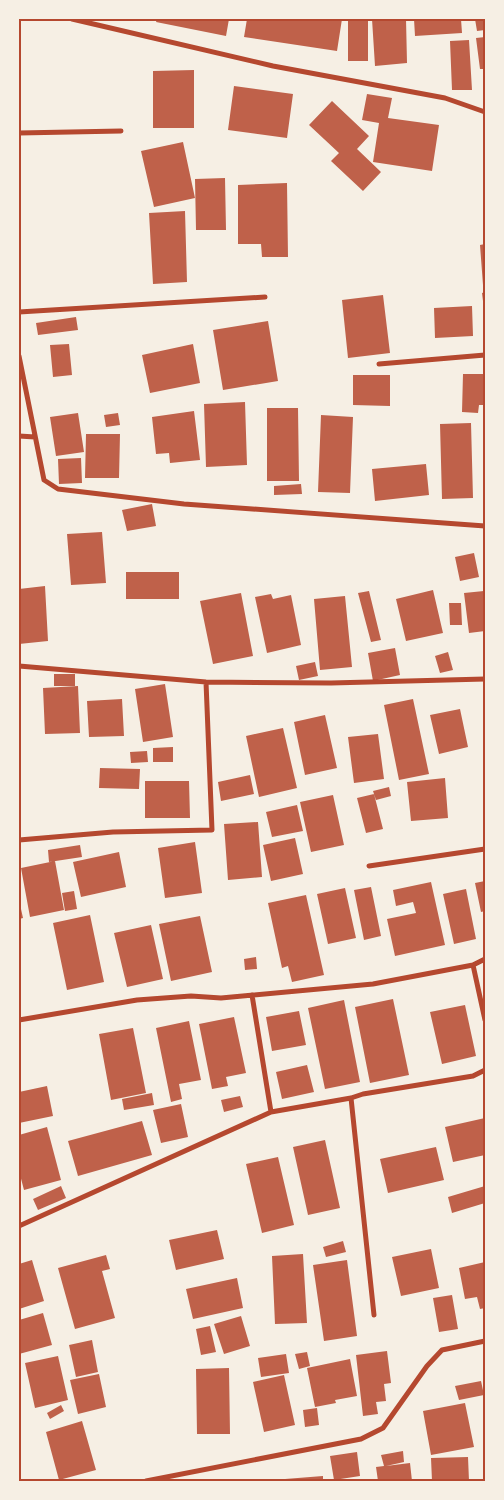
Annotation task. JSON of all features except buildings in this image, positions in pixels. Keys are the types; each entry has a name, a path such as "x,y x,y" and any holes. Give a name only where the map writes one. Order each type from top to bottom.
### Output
{"street":[{"path":"72,19 273,66 445,98 485,112"},
{"path":"19,133 120,132"},
{"path":"19,312 265,297"},
{"path":"379,364 485,355"},
{"path":"19,356 44,480 58,489 184,504 485,526"},
{"path":"19,436 35,437"},
{"path":"19,666 206,682 331,683 485,679"},
{"path":"19,840 113,832 212,830 206,682"},
{"path":"368,866 485,849"},
{"path":"19,1020 137,1000 191,996 220,998 374,984 473,965 485,959"},
{"path":"473,965 485,1020"},
{"path":"252,995 271,1112"},
{"path":"19,1226 271,1112 351,1098 363,1094 473,1076 485,1070"},
{"path":"351,1098 374,1315"},
{"path":"146,1481 361,1439 383,1428 427,1366 442,1350 485,1341"}]}
